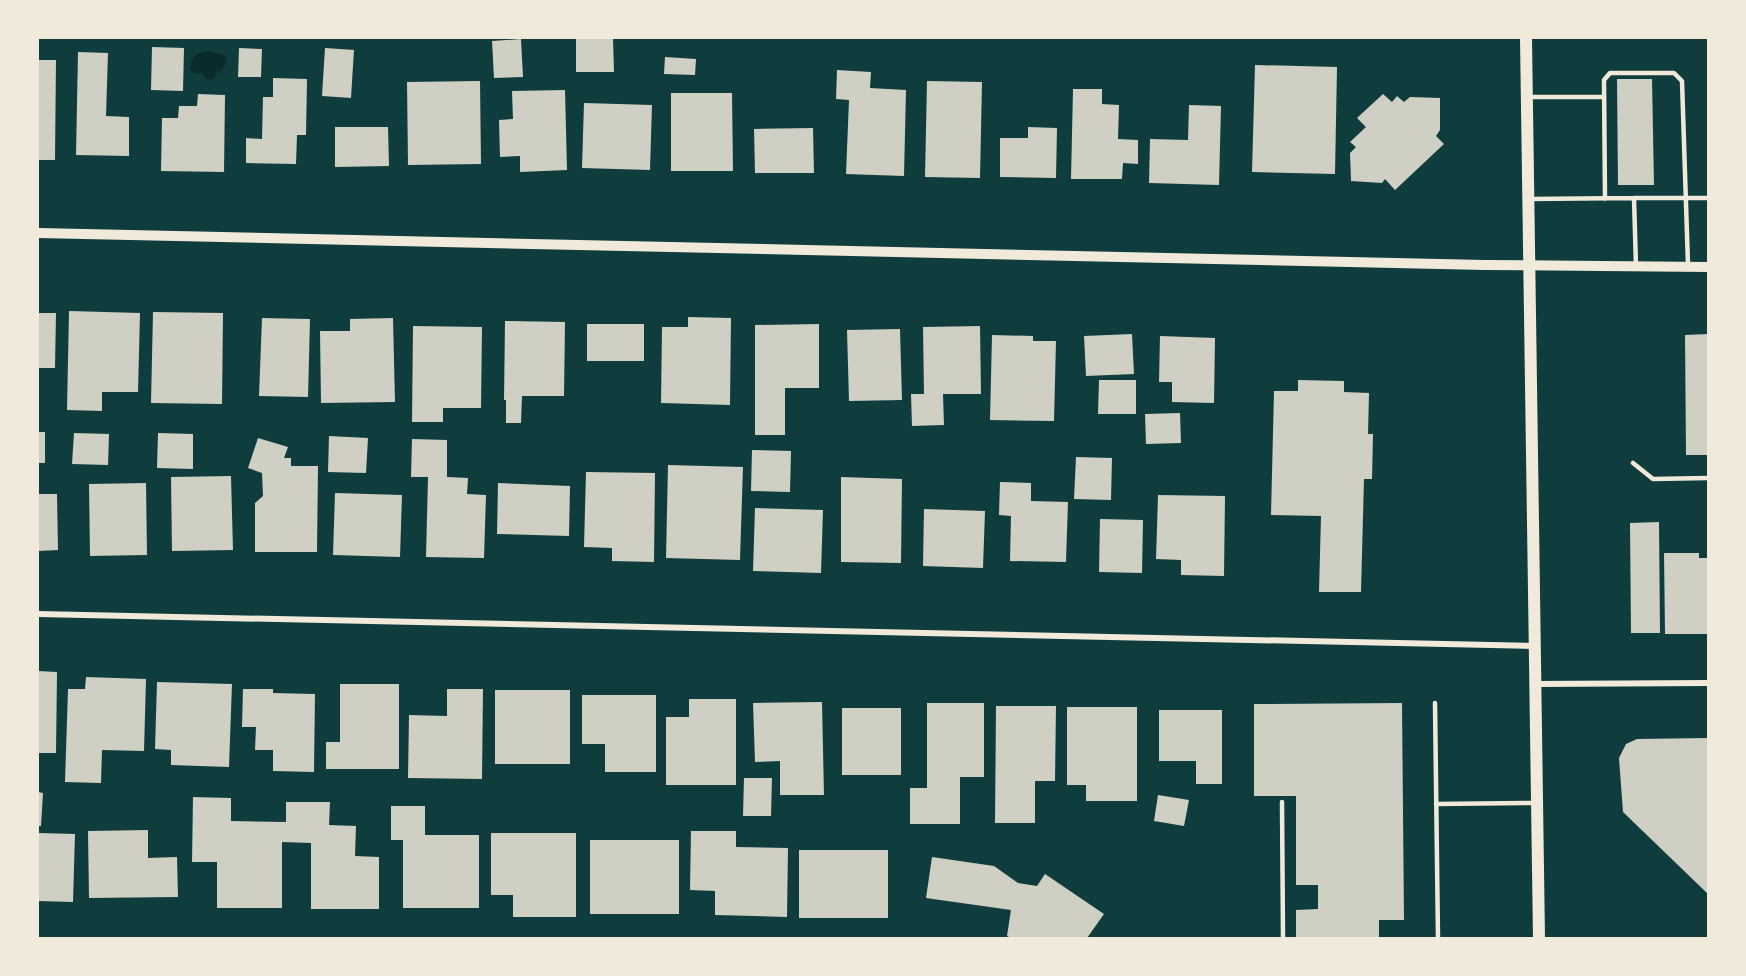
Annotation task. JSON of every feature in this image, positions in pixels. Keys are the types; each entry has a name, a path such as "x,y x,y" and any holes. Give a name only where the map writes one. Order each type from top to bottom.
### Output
{"main road":[{"path":"1526,38 1539,939"}],"street":[{"path":"38,233 1708,267"},
{"path":"38,614 1535,646"},
{"path":"1535,684 1708,683"}],"lane":[{"path":"1605,199 1604,80 1610,73 1674,73 1682,81 1688,267"},
{"path":"1527,97 1604,97"},
{"path":"1634,198 1636,267"},
{"path":"1528,199 1708,198"},
{"path":"1632,463 1653,478 1708,478"},
{"path":"1435,703 1438,939"},
{"path":"1282,802 1283,939"},
{"path":"1436,804 1537,803"}],"water":[{"path":"209,51 224,55 227,60 222,71 217,72 214,79 207,80 202,73 194,73 190,69 195,56"}],"building":[{"path":"613,38 614,72 576,72 576,39"},
{"path":"521,39 523,77 494,78 492,41"},
{"path":"152,47 184,48 183,91 151,90"},
{"path":"239,48 262,49 261,77 238,77"},
{"path":"325,48 354,50 351,98 322,96"},
{"path":"78,52 108,53 106,116 129,117 129,156 76,155"},
{"path":"665,57 696,59 695,75 664,74"},
{"path":"38,60 56,60 55,160 38,160"},
{"path":"1255,65 1337,67 1335,174 1252,172"},
{"path":"837,70 871,72 870,88 906,90 904,176 846,174 849,100 836,99"},
{"path":"273,78 307,79 306,135 297,135 296,164 246,163 246,138 262,139 263,97 273,97"},
{"path":"1617,79 1652,79 1654,185 1618,185"},
{"path":"480,81 481,164 408,165 407,82"},
{"path":"927,81 982,82 980,178 925,177"},
{"path":"1073,89 1102,89 1102,104 1119,105 1118,139 1138,140 1138,164 1123,163 1122,179 1071,179"},
{"path":"565,90 567,170 520,172 520,156 500,157 499,120 513,119 512,91"},
{"path":"671,93 732,93 733,171 671,171"},
{"path":"198,94 225,95 224,172 161,171 162,118 178,118 179,106 197,106"},
{"path":"1383,94 1392,102 1397,96 1404,102 1410,97 1440,98 1440,130 1436,136 1444,144 1395,190 1385,179 1382,183 1351,181 1350,153 1356,147 1350,142 1366,127 1357,118"},
{"path":"584,103 652,105 650,170 582,168"},
{"path":"1189,105 1221,106 1219,185 1149,183 1150,139 1188,140"},
{"path":"335,127 388,127 389,166 335,167"},
{"path":"1028,127 1057,128 1056,178 1000,177 1000,138 1028,138"},
{"path":"813,128 814,173 755,173 754,129"},
{"path":"69,311 140,313 138,392 102,392 102,411 67,410"},
{"path":"153,312 223,313 222,404 151,403"},
{"path":"38,313 56,313 55,368 38,368"},
{"path":"688,317 731,318 730,405 661,403 662,327 688,327"},
{"path":"262,318 310,319 308,397 259,396"},
{"path":"393,318 395,402 321,403 320,331 350,331 350,319"},
{"path":"505,321 565,322 564,396 522,396 521,423 506,423"},
{"path":"587,324 644,324 644,361 587,361"},
{"path":"819,324 819,388 785,388 785,435 755,435 755,325"},
{"path":"413,326 482,327 481,408 443,408 443,422 412,422"},
{"path":"980,326 981,394 943,394 944,425 912,426 911,394 924,394 923,327"},
{"path":"900,329 902,400 849,401 847,330"},
{"path":"1132,334 1134,374 1086,376 1084,336"},
{"path":"1708,334 1708,455 1686,455 1685,335"},
{"path":"992,335 1033,336 1033,341 1056,341 1054,421 990,420"},
{"path":"1160,336 1215,338 1214,403 1172,402 1172,382 1159,382"},
{"path":"1099,380 1136,380 1136,414 1098,414"},
{"path":"1298,380 1344,381 1344,392 1369,393 1368,434 1373,434 1372,479 1364,479 1361,592 1319,592 1321,516 1271,515 1274,391 1298,391"},
{"path":"1180,413 1181,443 1146,444 1145,414"},
{"path":"38,432 45,432 45,463 38,463"},
{"path":"74,433 109,434 108,465 72,464"},
{"path":"158,433 193,434 193,469 157,468"},
{"path":"329,436 368,438 366,473 328,472"},
{"path":"258,438 288,447 284,458 291,458 291,466 318,466 317,552 255,552 255,503 263,496 262,473 248,468"},
{"path":"412,439 447,440 447,477 468,478 467,494 486,495 484,558 426,557 428,477 411,477"},
{"path":"752,450 791,451 790,492 751,491"},
{"path":"1076,457 1112,458 1111,500 1074,499"},
{"path":"668,465 743,467 740,560 666,558"},
{"path":"586,472 655,473 654,562 612,561 612,548 584,547"},
{"path":"231,476 233,550 172,551 171,477"},
{"path":"841,477 902,479 901,563 841,562"},
{"path":"1000,482 1031,483 1031,501 1068,502 1066,562 1010,561 1011,516 999,515"},
{"path":"146,483 147,555 90,556 89,484"},
{"path":"498,483 570,486 569,536 497,534"},
{"path":"335,493 402,495 400,557 333,555"},
{"path":"38,494 57,494 58,550 38,551"},
{"path":"1158,495 1225,496 1224,576 1181,575 1181,560 1156,559"},
{"path":"755,508 823,510 821,573 753,571"},
{"path":"924,509 985,511 983,568 923,566"},
{"path":"1100,519 1143,520 1142,573 1099,572"},
{"path":"1659,522 1660,633 1631,633 1630,523"},
{"path":"1664,553 1699,553 1699,558 1708,558 1708,634 1665,634"},
{"path":"38,671 57,672 56,753 38,753"},
{"path":"86,677 146,679 144,751 102,750 101,783 65,782 68,689 85,689"},
{"path":"157,682 232,684 229,767 171,765 171,750 155,749"},
{"path":"340,684 399,684 399,769 326,769 326,742 340,742"},
{"path":"243,689 273,689 273,693 315,694 314,772 273,771 273,750 255,750 256,727 242,727"},
{"path":"447,689 483,689 482,779 408,778 409,715 447,716"},
{"path":"495,690 570,690 570,764 495,764"},
{"path":"582,695 656,695 656,772 605,772 605,744 582,744"},
{"path":"689,699 736,699 736,785 666,785 666,717 689,717"},
{"path":"822,702 824,795 780,795 780,761 755,762 753,703"},
{"path":"927,703 984,703 984,777 960,777 960,824 910,824 910,788 927,788"},
{"path":"1402,703 1404,920 1379,920 1379,938 1296,938 1296,910 1318,909 1318,885 1296,885 1296,796 1254,796 1254,704"},
{"path":"996,706 1056,706 1055,781 1035,781 1035,823 995,823"},
{"path":"1067,707 1137,707 1137,801 1086,801 1086,785 1067,785"},
{"path":"842,708 901,708 901,775 842,775"},
{"path":"1159,710 1222,710 1222,784 1196,784 1196,761 1159,761"},
{"path":"1708,738 1708,894 1623,812 1619,758 1626,744 1637,739"},
{"path":"744,778 772,778 771,816 743,816"},
{"path":"38,792 43,793 41,826 38,826"},
{"path":"1158,795 1189,800 1184,826 1154,821"},
{"path":"193,797 231,798 231,821 286,822 286,802 330,802 329,825 356,826 355,856 379,857 379,909 311,909 311,843 282,842 282,908 217,908 217,862 192,862"},
{"path":"391,806 425,806 425,835 479,835 479,908 403,908 403,840 391,840"},
{"path":"148,830 148,858 177,857 178,897 89,898 88,831"},
{"path":"691,831 736,831 736,847 788,848 787,917 715,915 715,891 690,890"},
{"path":"38,833 75,834 73,902 38,901"},
{"path":"491,833 576,833 576,917 513,917 513,895 491,895"},
{"path":"590,840 679,840 679,914 590,914"},
{"path":"799,850 888,850 888,918 799,918"},
{"path":"932,857 994,866 1018,883 1037,886 1045,874 1104,914 1087,938 1011,938 1007,936 1011,910 926,898"}]}
